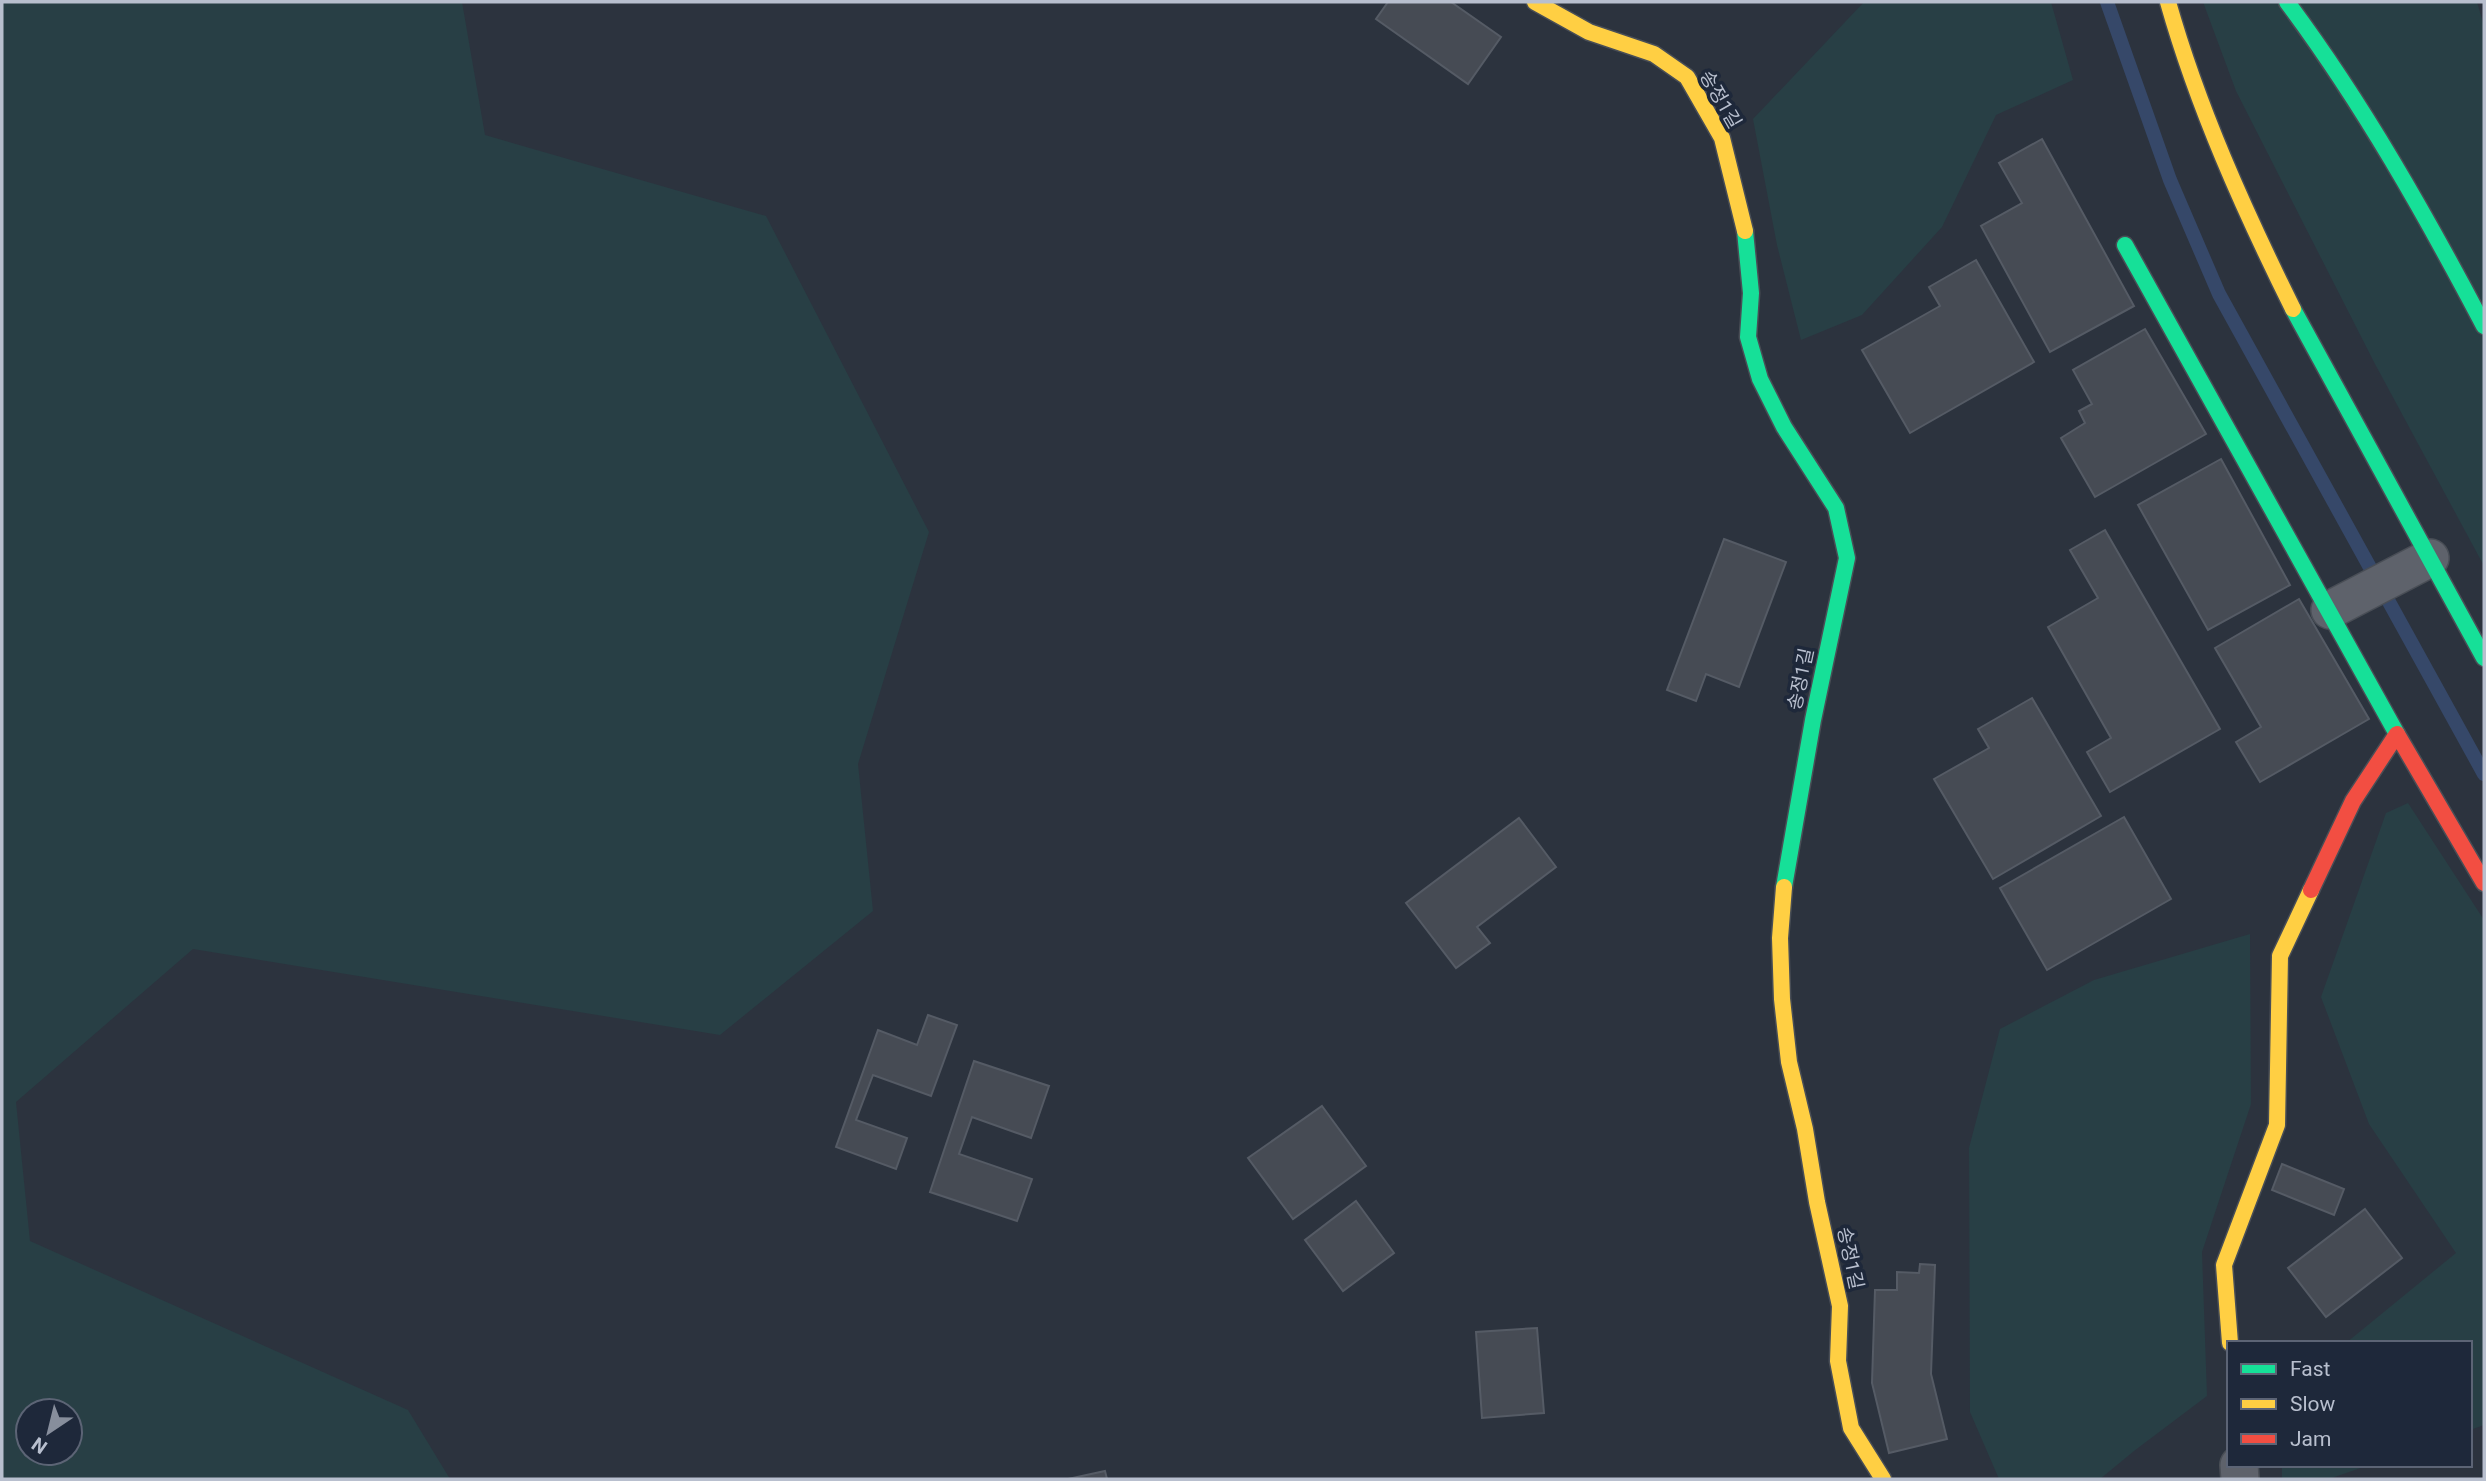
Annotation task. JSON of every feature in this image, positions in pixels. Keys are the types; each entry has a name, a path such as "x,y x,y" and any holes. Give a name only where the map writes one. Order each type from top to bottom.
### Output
{"main road":[{"name":"송정1길","path":"1535,2 1589,33 1654,54 1687,77 1722,138 1736,188 1748,242 1751,293 1748,337 1760,379 1784,427 1836,508 1847,558 1786,868 1780,938 1782,999 1789,1062 1840,1306 1838,1361 1851,1428 1883,1479"},
{"path":"2168,2 2216,141 2262,247 2352,421 2484,657"},
{"path":"2287,2 2367,115 2434,231 2484,326"},
{"path":"2125,245 2397,734 2484,883"},
{"path":"2230,1341 2224,1265 2277,1125 2280,956 2353,800 2397,734"}],"street":[{"path":"2330,610 2430,558"}],"green space":[{"path":"2,2 462,2 485,135 766,216 929,532 858,764 873,911 720,1035 193,949 16,1102 30,1241 408,1410 450,1479 2,1479"},
{"path":"1864,2 2051,2 2073,80 1996,115 1942,227 1862,315 1801,340 1777,245 1753,119"},
{"path":"2203,2 2477,2 2484,26 2484,566 2375,364 2236,91"},
{"path":"2408,803 2484,920 2484,1425 2472,1429 2472,1341 2348,1341 2456,1253 2369,1124 2321,997 2386,813"},
{"path":"2250,934 2251,1104 2202,1252 2207,1396 2100,1479 1999,1479 1970,1412 1969,1148 2000,1029 2094,980"},
{"path":"2282,1467 2363,1467 2329,1479 2282,1479"}],"building":[{"path":"1388,2 1451,2 1501,37 1468,84 1376,19"},
{"path":"2042,139 2134,306 2050,352 1981,226 2022,203 1999,163"},
{"path":"1976,260 2034,362 1910,433 1862,350 1940,306 1929,287"},
{"path":"2145,329 2206,434 2095,497 2061,438 2085,423 2079,411 2092,404 2073,370"},
{"path":"2221,459 2290,585 2208,630 2138,505"},
{"path":"2105,530 2220,729 2110,792 2087,752 2111,738 2048,627 2098,598 2070,550"},
{"path":"1724,539 1786,562 1739,687 1706,674 1696,701 1667,690"},
{"path":"2299,599 2369,719 2260,782 2236,742 2261,727 2215,648"},
{"path":"2032,698 2101,816 1993,879 1934,779 1989,748 1978,729"},
{"path":"2124,817 2171,899 2047,970 2000,888"},
{"path":"1519,818 1556,867 1477,927 1490,943 1456,968 1406,903"},
{"path":"928,1015 957,1025 931,1096 873,1075 856,1120 907,1138 896,1169 836,1147 878,1030 917,1045"},
{"path":"974,1061 1049,1086 1031,1138 972,1117 959,1154 1032,1179 1017,1221 930,1192"},
{"path":"1322,1106 1366,1166 1293,1219 1248,1158"},
{"path":"2282,1164 2344,1189 2334,1215 2272,1190"},
{"path":"1356,1201 1394,1253 1343,1291 1305,1240"},
{"path":"2365,1209 2402,1258 2326,1317 2288,1268"},
{"path":"1920,1264 1935,1265 1931,1374 1947,1439 1889,1453 1872,1383 1875,1290 1897,1290 1897,1272 1919,1273"},
{"path":"1537,1328 1544,1413 1482,1418 1476,1332"},
{"path":"1105,1471 1107,1479 1068,1479"}],"waterway":[{"path":"2107,2 2170,180 2219,294 2484,774"}],"traffic: fast":[{"path":"2287,2 2342,80 2392,160 2484,326"},
{"path":"1745,231 1751,293 1748,337 1760,379 1784,427 1836,508 1847,558 1813,720 1784,887"},
{"path":"2125,245 2397,734"},
{"path":"2293,309 2484,658"}],"traffic: slow":[{"path":"1535,2 1589,32 1654,54 1687,77 1722,138 1745,231"},
{"path":"2168,2 2193,81 2223,158 2293,309"},
{"path":"1784,887 1780,938 1782,999 1789,1062 1840,1306 1838,1361 1851,1428 1883,1479"},
{"path":"2230,1341 2224,1265 2277,1125 2280,956 2311,890"}],"traffic: jam":[{"path":"2311,890 2353,801 2397,734 2484,883"}]}
